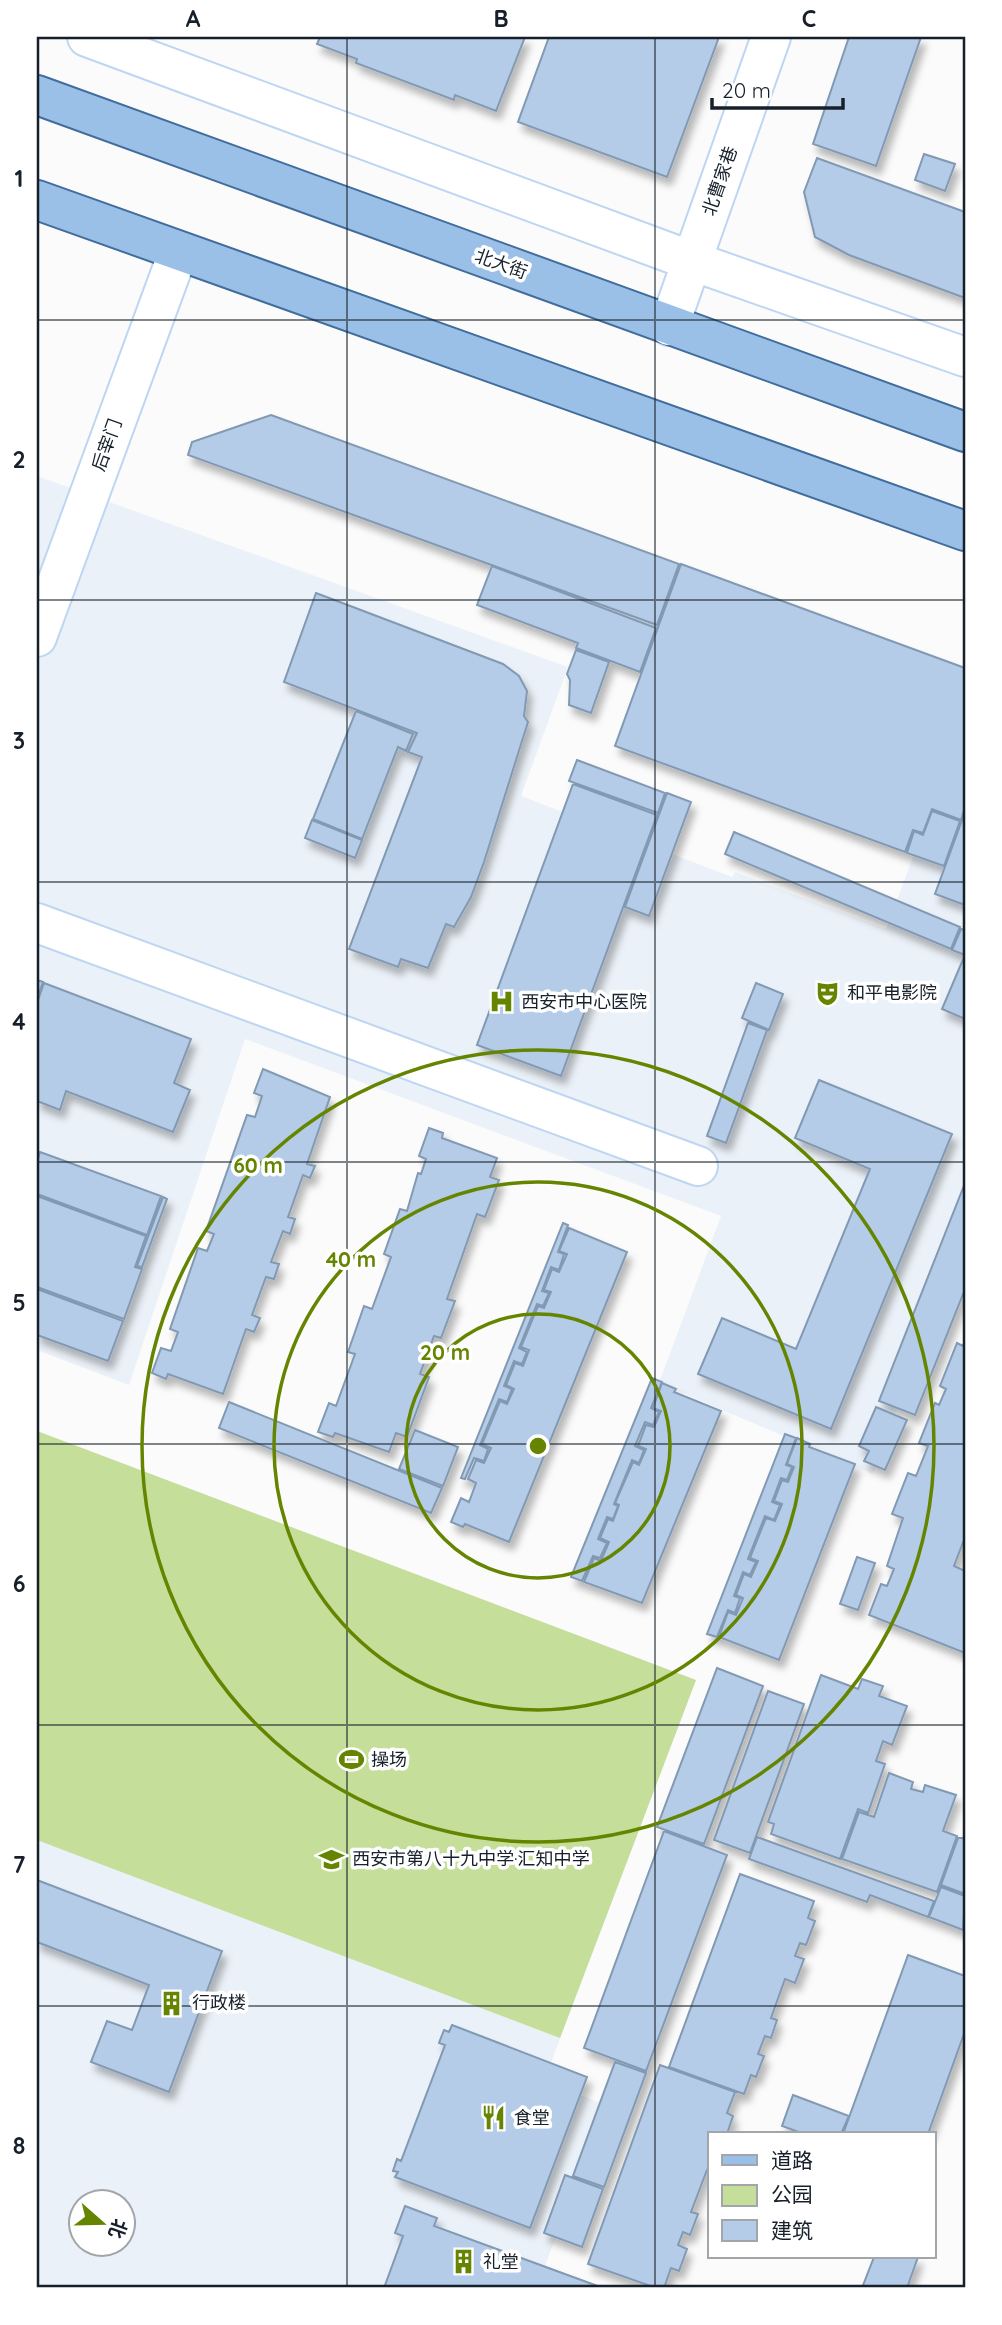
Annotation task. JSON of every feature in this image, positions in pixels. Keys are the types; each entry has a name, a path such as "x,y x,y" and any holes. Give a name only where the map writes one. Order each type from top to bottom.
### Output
{"main road":[{"name":"北大街","path":"37,95 965,432"},
{"path":"37,201 965,531"}],"street":[{"path":"87,37 692,261 965,357"},
{"name":"北曹家巷","path":"669,326 771,37"},
{"name":"后宰门","path":"37,638 178,253"},
{"path":"37,923 698,1166"}],"shaded area":[{"name":"西安市中心医院","path":"37,476 568,667 521,796 732,877 735,872 886,929 965,719 965,1222 873,1474 659,1383 721,1216 245,1039 129,1385 37,1350"},
{"name":"西安市第八十九中学·汇知中学","path":"37,1431 696,1680 544,2081 606,2105 543,2271 587,2288 37,2288"}],"green space":[{"name":"操场","path":"37,1431 696,1680 560,2038 37,1840"}],"building":[{"path":"320,37 525,37 496,111 455,95 454,100 356,63 357,59 317,44"},
{"path":"549,37 719,37 667,177 518,122"},
{"path":"849,37 921,37 876,166 813,144"},
{"path":"924,154 955,164 945,191 915,180"},
{"path":"817,158 965,212 965,298 849,255 815,237 804,192"},
{"path":"271,415 679,564 657,625 188,455 192,442"},
{"path":"681,564 965,668 965,807 961,820 932,809 923,833 913,830 905,852 615,746"},
{"path":"492,566 656,628 640,672 576,648 578,643 477,605"},
{"path":"316,593 503,664 519,676 527,691 524,716 528,722 484,862 471,897 454,927 446,924 428,968 401,959 398,967 349,949 422,757 408,752 417,733 284,682"},
{"path":"576,650 609,662 591,713 569,705 570,680 567,674"},
{"path":"356,711 413,734 406,751 398,747 362,839 313,819"},
{"path":"577,760 665,793 658,813 569,781"},
{"path":"573,784 657,815 561,1076 477,1045"},
{"path":"667,793 691,802 649,916 625,907"},
{"path":"932,811 960,821 944,866 907,853 914,831 923,835"},
{"path":"965,812 965,905 935,894"},
{"path":"312,820 362,840 355,858 305,838"},
{"path":"734,832 960,927 951,949 725,854"},
{"path":"961,929 965,930 965,955 952,950"},
{"path":"965,957 965,1019 942,1009"},
{"path":"37,980 43,982 37,999"},
{"path":"44,983 191,1039 174,1083 190,1090 173,1132 66,1091 60,1110 37,1101 37,1003"},
{"path":"756,983 783,994 769,1030 742,1018"},
{"path":"748,1023 767,1030 726,1143 707,1136"},
{"path":"263,1069 330,1097 307,1164 315,1166 310,1178 303,1175 288,1217 295,1219 290,1234 283,1231 271,1262 279,1264 274,1279 266,1277 252,1315 260,1318 254,1332 246,1329 223,1394 168,1374 166,1379 152,1373 161,1348 171,1351 178,1332 170,1329 198,1248 207,1251 214,1234 206,1231 247,1115 255,1117 262,1096 254,1093"},
{"path":"819,1080 952,1134 831,1429 698,1374 722,1318 796,1349 870,1169 795,1138"},
{"path":"429,1128 443,1133 442,1138 497,1158 490,1177 499,1180 485,1217 477,1214 447,1299 455,1301 441,1338 434,1336 420,1374 429,1377 407,1437 396,1433 389,1452 335,1433 333,1437 318,1432 329,1403 336,1406 355,1354 348,1352 364,1306 372,1309 391,1257 384,1254 400,1209 407,1211 418,1173 421,1174 426,1159 419,1156"},
{"path":"40,1152 161,1196 147,1235 37,1194 37,1162"},
{"path":"965,1183 965,1289 915,1415 879,1401"},
{"path":"37,1196 146,1236 135,1267 142,1269 124,1319 37,1287"},
{"path":"163,1197 167,1199 142,1267 137,1266"},
{"path":"563,1223 568,1225 558,1252 564,1254 559,1270 551,1267 542,1291 549,1293 543,1306 537,1304 519,1348 527,1352 522,1364 514,1361 504,1386 512,1389 507,1402 499,1399 480,1445 488,1449 484,1461 474,1458 465,1479 461,1478"},
{"path":"569,1228 627,1252 509,1542 465,1524 463,1527 451,1522 461,1498 469,1502 476,1483 468,1479 476,1460 484,1463 491,1448 482,1444 500,1401 507,1404 514,1389 506,1385 515,1363 523,1366 529,1350 521,1347 538,1306 544,1308 551,1292 544,1290 552,1269 559,1272 567,1254 559,1251"},
{"path":"37,1289 123,1321 108,1361 37,1335"},
{"path":"965,1340 965,1537 954,1566 965,1571 965,1653 869,1615 881,1584 887,1586 894,1569 887,1566 903,1518 892,1514 908,1473 916,1476 928,1446 919,1443 935,1403 939,1405 946,1389 940,1386 957,1343 963,1346"},
{"path":"652,1378 662,1382 651,1408 659,1412 653,1425 645,1422 635,1446 644,1450 639,1463 632,1460 614,1504 618,1506 613,1519 607,1517 598,1539 607,1543 600,1558 593,1556 582,1581 571,1577"},
{"path":"662,1383 676,1389 674,1392 721,1411 642,1603 584,1582 594,1558 601,1561 609,1542 600,1538 608,1519 613,1521 619,1505 615,1503 633,1462 639,1465 646,1449 638,1446 646,1425 654,1427 661,1411 653,1408"},
{"path":"229,1402 442,1488 431,1513 219,1428"},
{"path":"876,1407 907,1420 885,1470 864,1461 869,1451 859,1446"},
{"path":"415,1430 458,1447 443,1486 399,1469"},
{"path":"785,1434 796,1438 786,1465 792,1467 787,1480 781,1478 772,1502 780,1505 774,1520 765,1516 748,1559 756,1562 750,1575 743,1572 734,1596 740,1598 735,1613 728,1610 717,1637 707,1634"},
{"path":"797,1438 810,1444 809,1447 855,1464 779,1660 719,1637 728,1612 736,1615 743,1598 736,1595 744,1574 751,1577 758,1561 750,1558 766,1518 775,1521 782,1504 774,1501 782,1480 788,1482 794,1467 787,1464"},
{"path":"857,1557 875,1563 858,1610 840,1604"},
{"path":"717,1668 763,1686 704,1844 657,1827"},
{"path":"821,1675 858,1689 862,1679 883,1686 879,1696 907,1706 892,1745 883,1741 876,1761 885,1764 868,1813 858,1809 840,1859 771,1834 774,1824 768,1822"},
{"path":"768,1691 804,1704 750,1853 714,1840"},
{"path":"889,1773 913,1782 911,1789 923,1792 925,1785 956,1795 943,1831 957,1836 937,1892 842,1859 859,1812 874,1817"},
{"path":"664,1831 727,1855 646,2071 584,2048"},
{"path":"757,1837 934,1901 928,1917 870,1895 867,1902 749,1859"},
{"path":"958,1838 965,1838 965,1894 941,1885"},
{"path":"740,1874 814,1901 808,1918 815,1921 806,1945 800,1943 795,1956 804,1959 795,1983 785,1979 771,2018 777,2020 771,2038 765,2036 758,2054 764,2056 756,2077 751,2075 744,2094 669,2067"},
{"name":"行政楼","path":"37,1880 222,1951 169,2092 91,2062 107,2021 132,2030 149,1985 37,1942"},
{"path":"941,1887 965,1896 963,1930 929,1917"},
{"path":"908,1955 965,1976 965,2031 929,2132 844,2132"},
{"name":"食堂","path":"452,2025 587,2077 530,2228 395,2177 398,2172 393,2171 397,2159 401,2161 445,2045 439,2043 444,2030 449,2032"},
{"path":"615,2062 646,2073 604,2187 573,2176"},
{"path":"660,2065 735,2092 727,2113 733,2116 728,2132 708,2132 708,2170 691,2212 698,2214 690,2235 683,2232 678,2245 687,2249 679,2271 671,2268 664,2288 656,2288 588,2264"},
{"path":"793,2095 849,2116 842,2132 798,2132 782,2126"},
{"path":"565,2175 603,2189 582,2247 544,2233"},
{"name":"礼堂","path":"405,2206 437,2218 434,2226 603,2288 384,2288 403,2236 395,2233"},
{"path":"874,2258 918,2258 907,2288 862,2288"}],"place":[{"name":"和平电影院","path":"827,993"},
{"name":"西安市中心医院","path":"501,1002"},
{"name":"操场","path":"351,1760"},
{"name":"西安市第八十九中学·汇知中学","path":"332,1859"},
{"name":"行政楼","path":"172,2003"},
{"name":"食堂","path":"494,2118"},
{"name":"礼堂","path":"463,2262"}]}
